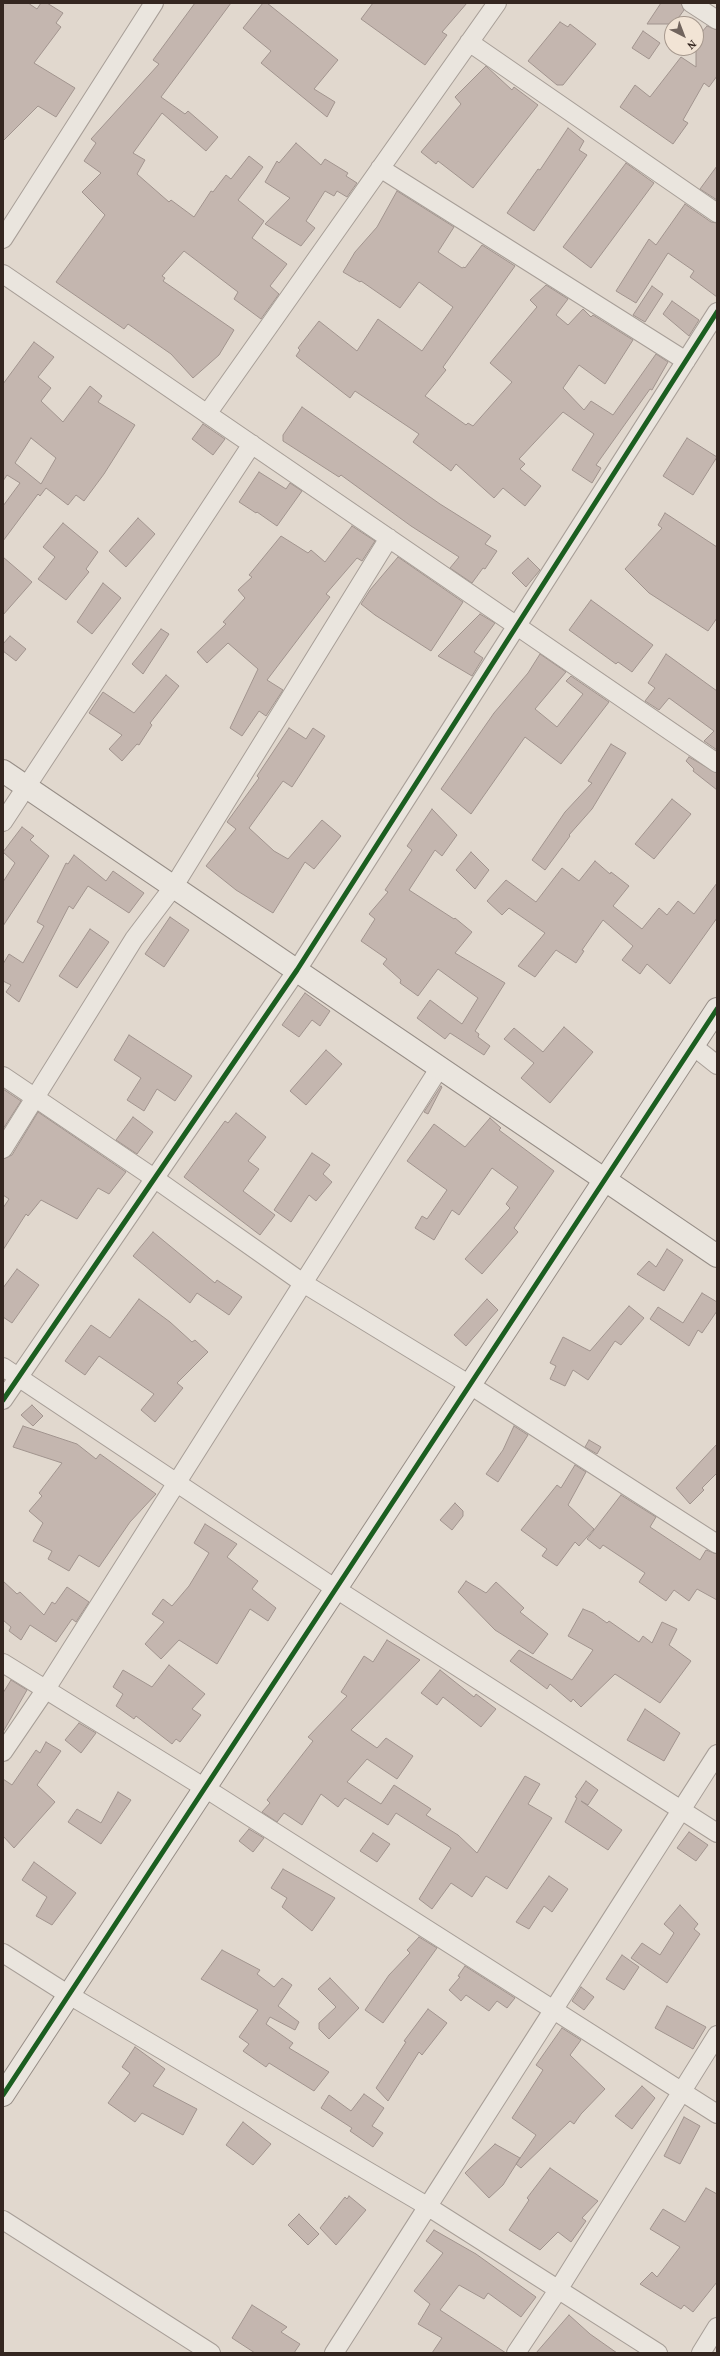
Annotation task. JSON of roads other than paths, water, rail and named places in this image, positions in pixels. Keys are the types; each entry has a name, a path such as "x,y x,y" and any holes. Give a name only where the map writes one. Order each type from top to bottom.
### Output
{"street":[{"path":"3,239 154,3"},
{"path":"207,414 497,3"},
{"path":"690,3 717,20"},
{"path":"469,42 717,213"},
{"path":"380,168 686,361"},
{"path":"3,274 717,763"},
{"path":"3,1400 297,970 717,312"},
{"path":"3,822 252,444"},
{"path":"3,1150 134,939 174,886 389,538"},
{"path":"3,771 717,1256"},
{"path":"3,2095 717,1009"},
{"path":"693,1046 717,1065"},
{"path":"3,1752 46,1689 440,1067"},
{"path":"3,1076 154,1178 303,1283 470,1385 717,1544"},
{"path":"3,1367 336,1589 717,1833"},
{"path":"3,1663 205,1788 717,2114"},
{"path":"334,2353 717,1754"},
{"path":"3,1954 69,1995 428,2206 658,2353"},
{"path":"516,2353 558,2290 717,2035"},
{"path":"3,2220 210,2353"},
{"path":"701,2353 717,2328"}]}
